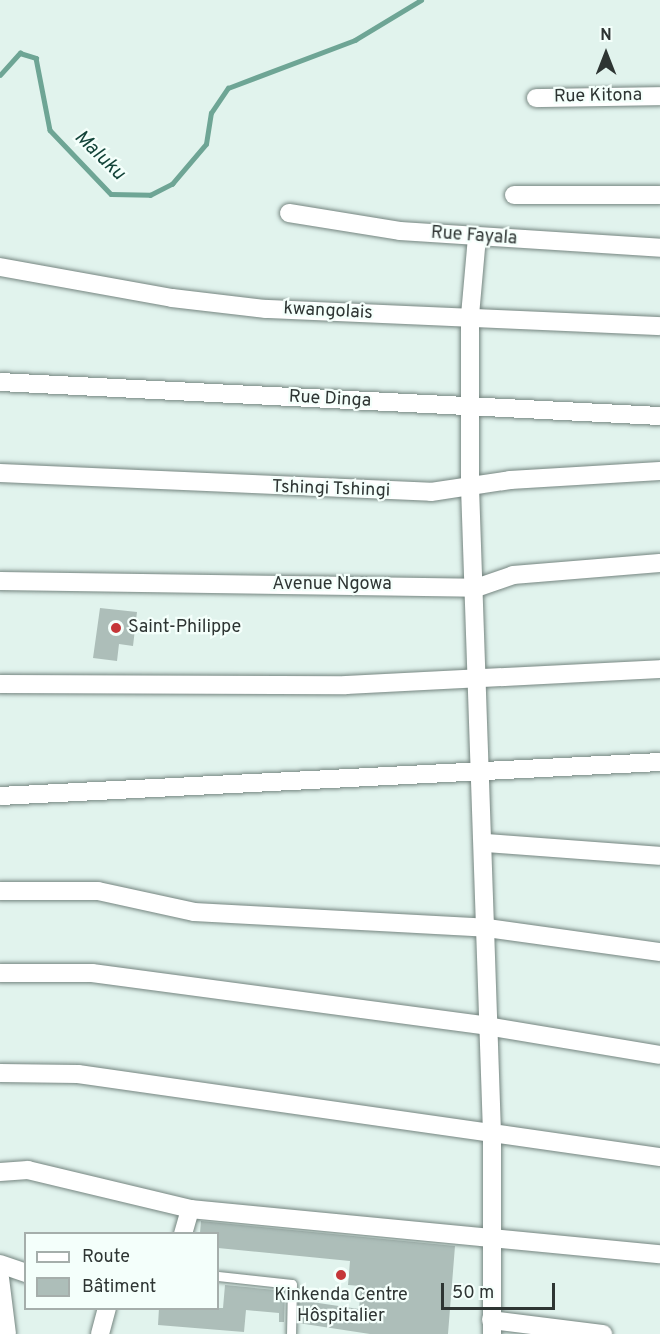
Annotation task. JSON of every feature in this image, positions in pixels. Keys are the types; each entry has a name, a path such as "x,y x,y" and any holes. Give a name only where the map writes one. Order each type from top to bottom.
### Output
{"street":[{"name":"Rue Kitona","path":"536,98 660,96"},
{"path":"514,195 660,195"},
{"name":"Rue Fayala","path":"289,213 389,230 660,248"},
{"path":"477,237 470,315 470,487 485,843 487,1026 492,1134 492,1327 603,1334"},
{"name":"kwangolais","path":"0,267 172,298 255,307 470,315 660,326"},
{"name":"Rue Dinga","path":"0,382 660,416"},
{"name":"Tshingi Tshingi","path":"0,473 385,492 660,471"},
{"name":"Avenue Ngowa","path":"0,581 476,588 513,575 660,563"},
{"path":"0,684 346,685 660,669"},
{"path":"0,796 184,790 481,768 660,762"},
{"path":"485,843 660,856"},
{"path":"0,891 98,891 194,912 487,928 660,952"},
{"path":"0,973 92,974 487,1026 660,1055"},
{"path":"0,1073 78,1074 660,1157"},
{"path":"0,1172 28,1170 190,1209 493,1236 660,1254"},
{"path":"183,1232 190,1209"},
{"path":"0,1264 24,1272"},
{"path":"0,1278 8,1334"},
{"path":"100,1334 107,1310"}],"lane":[{"path":"219,1276 292,1284 291,1334"}],"building":[{"name":"Saint-Philippe","path":"100,608 137,612 133,646 119,644 117,661 93,658"},
{"path":"201,1221 455,1246 448,1334 370,1334 298,1323 298,1300 359,1309 361,1286 348,1285 350,1261 219,1248 219,1232 200,1232"},
{"path":"225,1285 285,1291 284,1322 279,1322 279,1313 246,1310 244,1332 158,1325 159,1310 219,1310 223,1308"}],"waterway":[{"name":"Maluku","path":"0,75 20,53 36,58 50,130 111,194 150,195 172,184 206,144 211,113 228,88 355,40 421,0"}],"place":[{"name":"Saint-Philippe","path":"116,628"},
{"name":"Kinkenda Centre Hôspitalier","path":"341,1275"}]}
